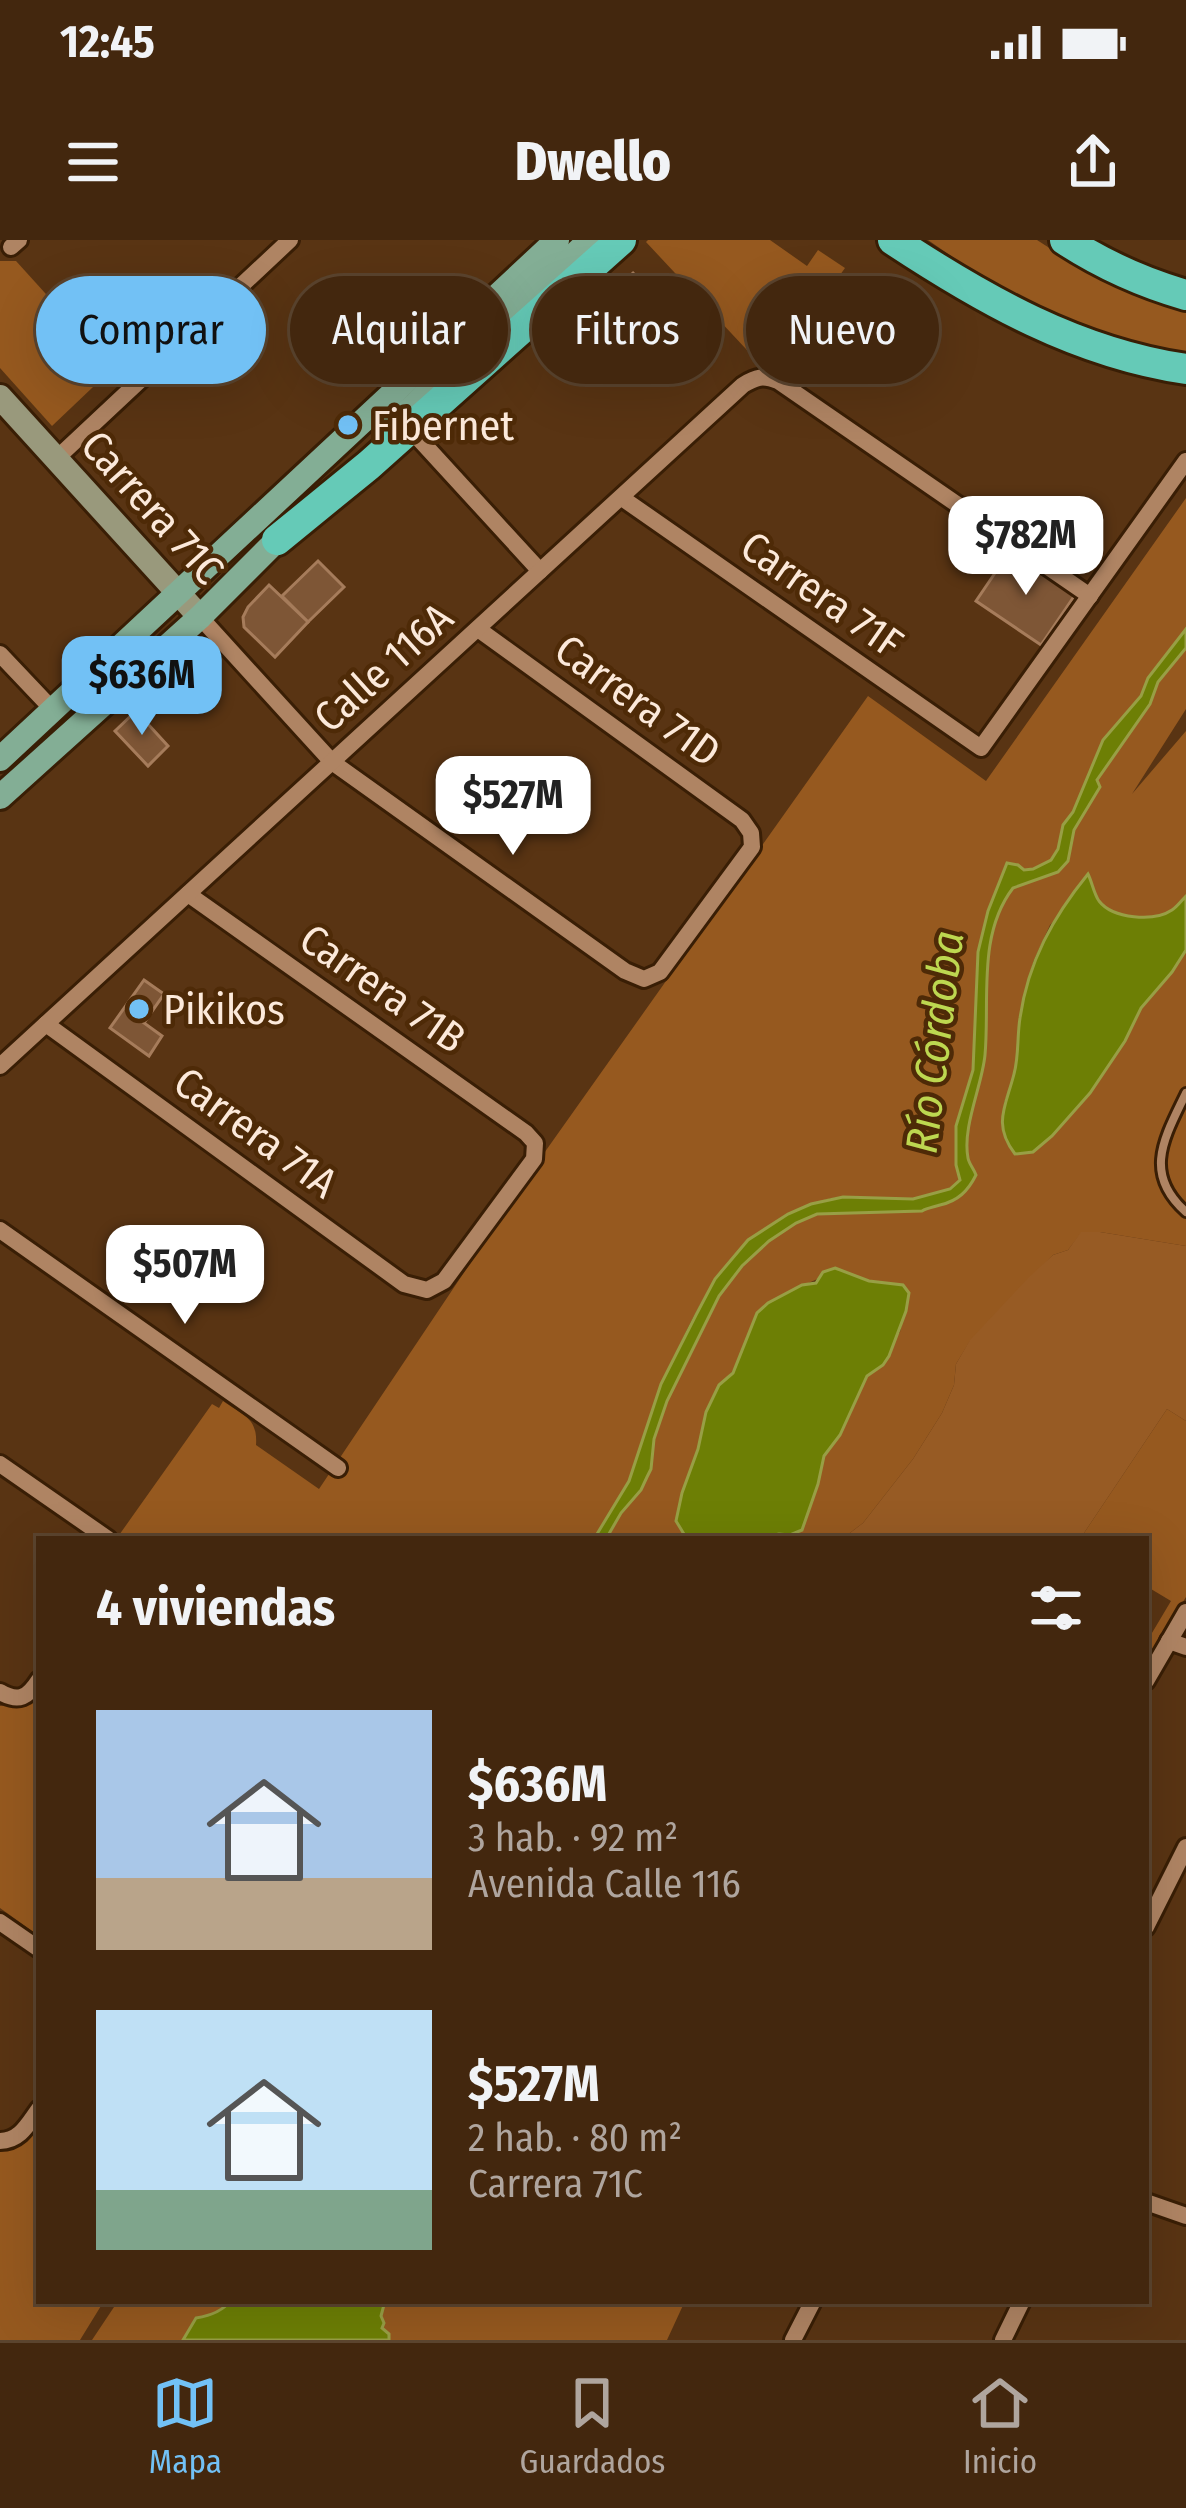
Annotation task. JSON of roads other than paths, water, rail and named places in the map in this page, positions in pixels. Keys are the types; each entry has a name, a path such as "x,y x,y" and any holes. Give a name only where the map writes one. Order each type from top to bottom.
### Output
{"highway":[{"path":"277,540 621,240"},
{"path":"893,240 953,280 1042,327 1127,357 1186,369"},
{"path":"1065,240 1143,280 1186,295"}],"main road":[{"path":"0,759 556,240"},
{"path":"0,797 200,616 590,240"}],"street":[{"path":"56,458 290,240"},
{"name":"Calle 116A","path":"0,1066 743,385 765,376 778,381 1090,596"},
{"name":"Carrera 71C","path":"0,397 332,762 625,971 644,979"},
{"path":"410,428 540,571"},
{"path":"1090,596 1186,460"},
{"name":"Carrera 71F","path":"622,498 981,748 1090,596"},
{"name":"Carrera 71D","path":"478,629 742,820 751,833 752,847 660,972 644,979"},
{"path":"0,654 53,710"},
{"name":"Carrera 71B","path":"188,894 535,1143 534,1159 444,1281 427,1290"},
{"name":"Carrera 71A","path":"46,1024 404,1285 427,1290"},
{"path":"3,1239 338,1468"},
{"path":"0,1464 104,1536"},
{"path":"1149,1677 1177,1644 1186,1612"},
{"path":"0,1692 20,1699 36,1685"},
{"path":"1149,1921 1186,1847"},
{"path":"0,1922 36,1947"},
{"path":"6,2141 24,2131 36,2113"},
{"path":"1149,2203 1186,2216"},
{"path":"794,2340 812,2304"},
{"path":"1003,2340 1021,2304"}],"lane":[{"path":"1186,1093 1163,1142 1161,1160 1162,1178 1172,1199 1186,1212"}],"place":[{"name":"Fibernet","path":"348,425"},
{"name":"Pikikos","path":"139,1009"}],"water label":[{"name":"Río Córdoba","path":"934,1042"}]}
